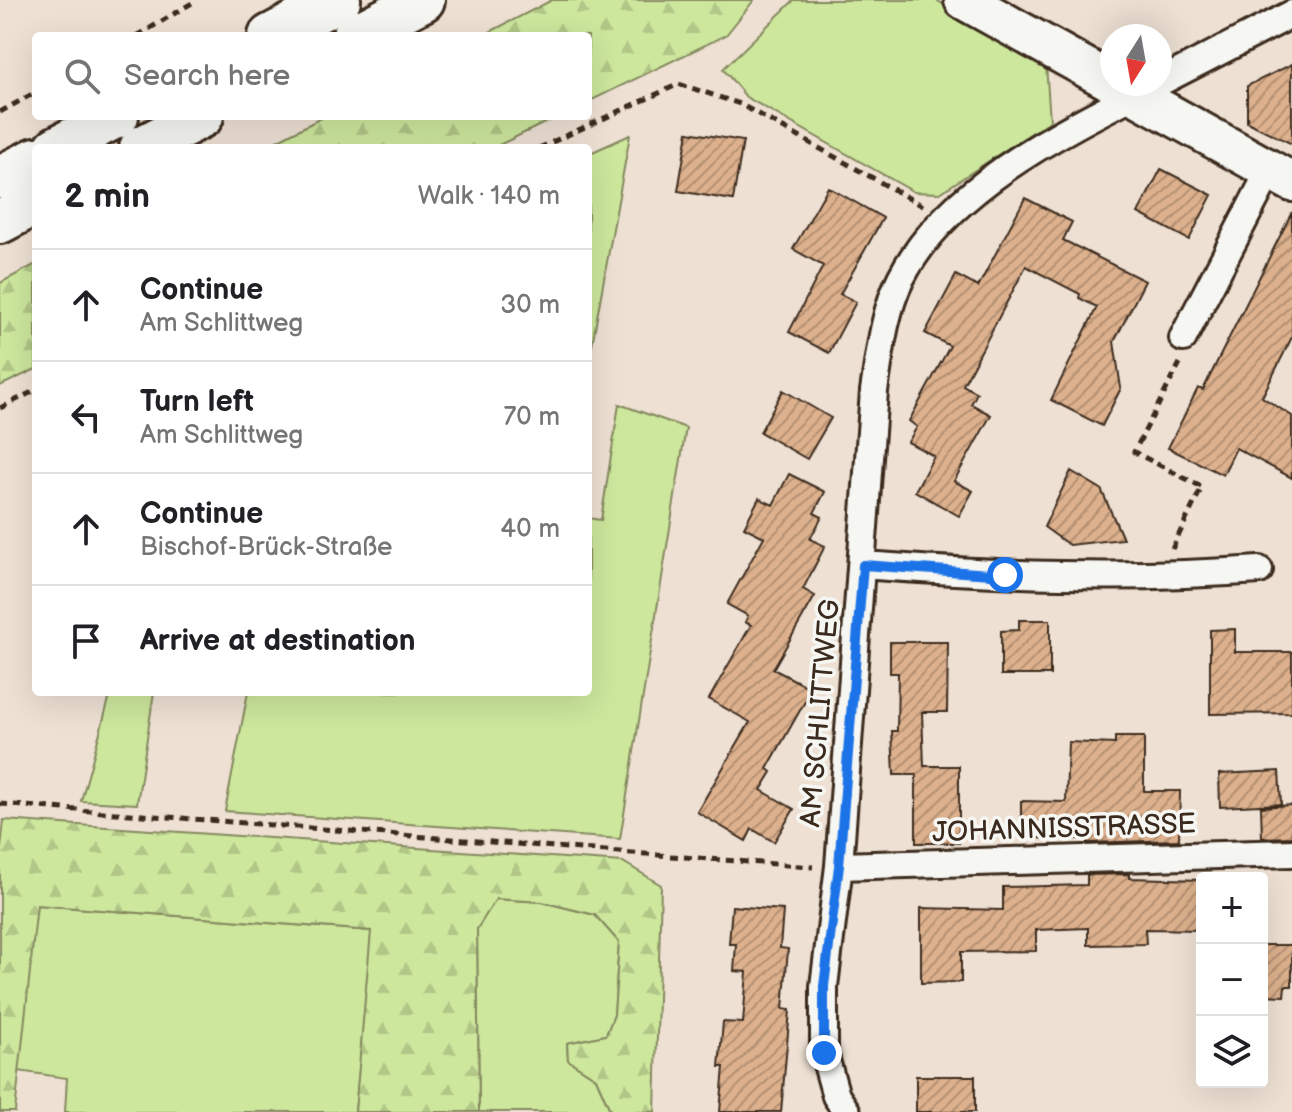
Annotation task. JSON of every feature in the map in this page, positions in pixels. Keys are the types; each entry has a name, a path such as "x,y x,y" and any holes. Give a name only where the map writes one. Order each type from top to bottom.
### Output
{"main road":[{"path":"278,32 339,0"},
{"path":"362,32 423,0"},
{"path":"64,144 109,120"},
{"path":"149,144 194,120"},
{"path":"0,177 32,161"},
{"path":"0,222 32,205"}],"street":[{"path":"964,0 1100,64"},
{"name":"AM SCHLITTWEG","path":"1172,75 1292,14"},
{"name":"AM SCHLITTWEG","path":"847,1112 836,1096 824,1053 824,986 839,866 874,391 884,330 901,278 945,218 982,182 1133,96"},
{"path":"1162,96 1281,176 1183,338"},
{"name":"AM SCHLITTWEG","path":"863,565 1005,575 1159,578 1259,570"},
{"name":"JOHANNISSTRASSE","path":"839,866 1292,853"}],"path":[{"path":"144,32 197,0"},
{"path":"548,144 679,84 740,104 945,218"},
{"path":"0,112 32,94"},
{"path":"1159,578 1202,487 1134,452 1181,361 1183,338"},
{"path":"0,408 32,392"},
{"path":"0,804 810,868 839,866"}],"green space":[{"path":"552,0 754,0 726,35 592,100 592,32 490,32"},
{"path":"794,0 936,0 1046,64 1050,121 940,193 914,192 746,97 723,69"},
{"path":"317,120 551,120 501,144 271,144"},
{"path":"630,135 592,345 592,152"},
{"path":"32,266 32,371 0,386 0,283"},
{"path":"619,404 686,428 620,839 225,811 247,696 592,696 592,519 601,520"},
{"path":"110,696 153,696 137,804 81,801"},
{"path":"4,820 623,862 661,885 655,1112 611,1112 596,1078 568,1060 567,1043 606,1035 614,1015 619,942 595,915 542,902 496,899 477,929 479,1112 355,1112 371,931 37,905 15,1112 0,1112 0,857"},
{"path":"495,899 542,902 595,915 619,942 614,1015 606,1035 567,1043 568,1060 596,1078 611,1112 479,1112 477,929"},
{"path":"36,905 372,931 355,1112 65,1112 67,1078 18,1071"}],"building":[{"path":"1292,64 1292,144 1247,122 1247,86"},
{"path":"688,132 743,141 733,200 678,191"},
{"path":"1161,169 1212,195 1189,240 1138,213"},
{"path":"828,187 883,218 840,294 856,302 829,353 789,332 823,266 793,249"},
{"path":"1025,198 1072,222 1063,240 1145,281 1114,342 1121,388 1102,426 1051,400 1097,307 1079,298 1080,294 1026,266 963,385 977,393 971,404 991,415 954,481 973,491 959,516 915,491 934,456 908,442 917,427 909,421 950,346 925,333 956,275 978,287"},
{"path":"1292,212 1292,337 1262,397 1292,416 1292,478 1236,448 1223,475 1168,448 1198,388 1203,390"},
{"path":"783,390 831,418 807,459 760,432"},
{"path":"1071,471 1101,489 1123,539 1069,545 1044,527"},
{"path":"789,474 825,492 814,513 822,517 810,539 825,546 803,589 815,596 773,669 812,689 767,769 772,772 761,790 794,809 774,842 752,829 746,841 697,812 750,722 709,699 751,625 745,622 748,616 727,604 764,537 744,527 759,498 773,505"},
{"path":"1019,620 1050,620 1050,675 1001,675 1001,631 1019,630"},
{"path":"1235,629 1235,652 1292,652 1292,713 1210,714 1210,630"},
{"path":"890,642 948,642 947,712 922,712 924,766 959,766 959,843 916,843 916,775 894,775 892,731 897,731 898,673 890,673"},
{"path":"1115,737 1144,737 1144,791 1180,791 1179,840 1087,843 1087,839 1021,838 1021,801 1066,802 1068,742 1115,744"},
{"path":"1279,771 1281,804 1220,807 1219,774"},
{"path":"1292,805 1292,837 1262,838 1261,807"},
{"path":"1129,874 1129,878 1196,880 1196,930 1145,929 1146,944 1088,945 1088,928 1036,930 1036,951 961,952 961,982 921,983 921,908 1003,910 1003,887 1087,885 1087,875"},
{"path":"732,906 783,910 780,948 788,949 783,1009 790,1010 781,1112 720,1112 724,1067 719,1067 723,1022 743,1023 747,972 734,971 736,944 729,944"},
{"path":"1268,945 1292,945 1292,986 1285,986 1284,996 1268,995"},
{"path":"916,1076 975,1076 975,1112 916,1112"}],"route":[{"path":"824,1053 824,986 839,866 863,565 1005,575"}]}
